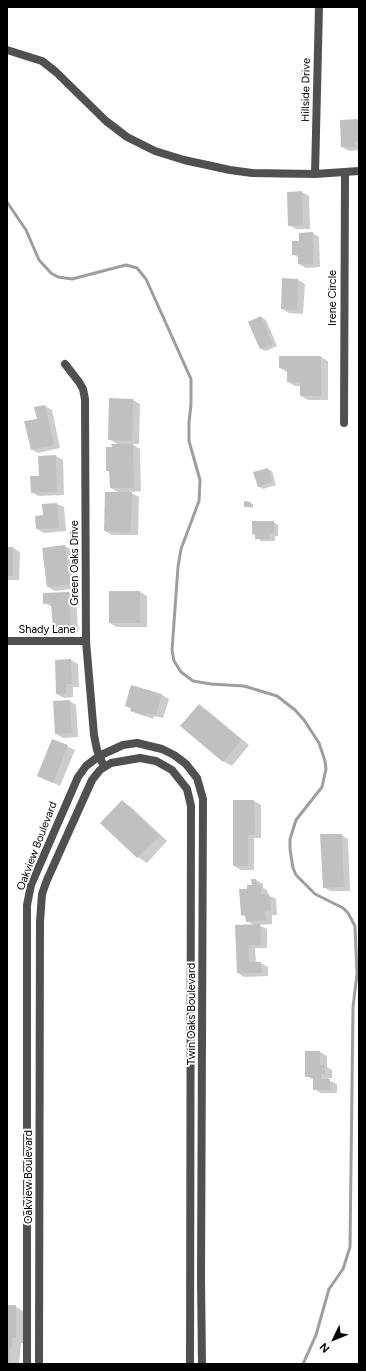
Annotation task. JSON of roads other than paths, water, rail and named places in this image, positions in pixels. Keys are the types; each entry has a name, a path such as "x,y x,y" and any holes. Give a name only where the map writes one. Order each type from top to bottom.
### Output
{"street":[{"name":"Hillside Drive","path":"315,174 319,7"},
{"path":"7,50 42,61 56,72 106,121 132,140 155,151 230,170 273,174 344,173 359,171"},
{"name":"Irene Circle","path":"344,173 344,423"},
{"name":"Green Oaks Drive","path":"65,364 83,389 85,399 86,641 92,719 100,756 104,767"},
{"name":"Shady Lane","path":"7,642 86,641"},
{"name":"Twin Oaks Boulevard","path":"100,756 115,748 131,744 145,744 162,749 174,755 191,770 198,782 203,799 202,1364"},
{"name":"Oakview Boulevard","path":"27,1364 27,905 31,885 72,787 86,766 100,756"},
{"name":"Twin Oaks Boulevard","path":"104,767 118,761 140,758 163,764 172,770 184,783 190,797 190,1364"},
{"name":"Oakview Boulevard","path":"39,1364 41,907 47,880 87,788 104,767"}],"waterway":[{"path":"7,202 26,230 39,260 51,273 58,277 72,279 126,265 137,268 146,279 191,379 189,441 200,480 199,501 181,549 178,567 172,650 174,661 181,672 193,681 211,684 244,686 277,696 295,710 304,720 319,743 325,761 326,769 322,787 296,820 290,839 290,849 293,868 296,875 315,894 343,908 348,913 355,926 357,974 353,1007 350,1247 343,1269 329,1289 316,1335 303,1364"}]}
